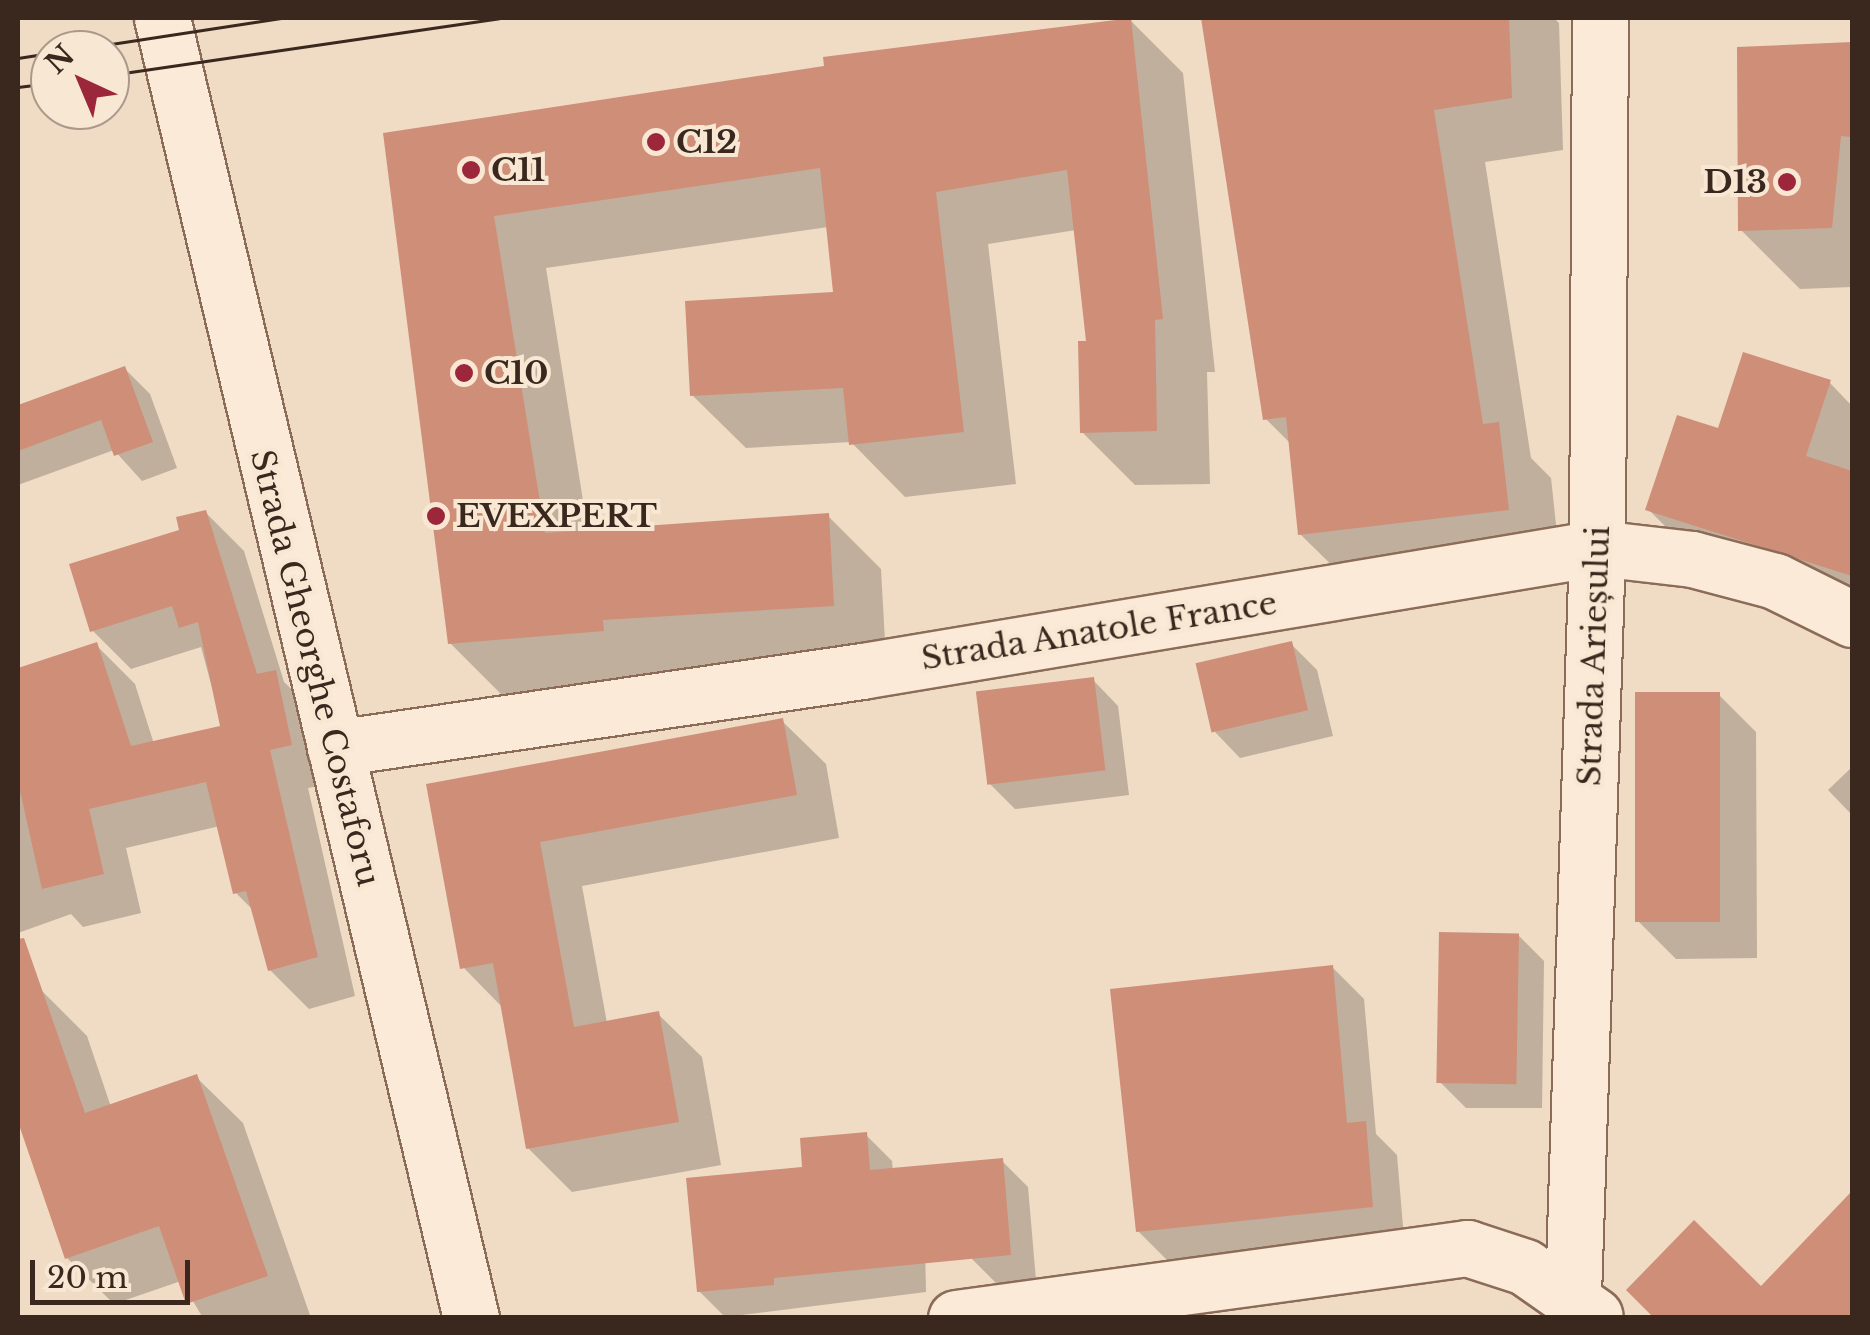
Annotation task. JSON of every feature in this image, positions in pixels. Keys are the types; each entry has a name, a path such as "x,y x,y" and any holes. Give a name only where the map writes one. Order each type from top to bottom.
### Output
{"street":[{"name":"Strada Gheorghe Costaforu","path":"162,18 471,1318"},
{"name":"Strada Arieșului","path":"1585,1306 1597,548 1600,18"},
{"name":"Strada Anatole France","path":"335,748 862,671 1597,548 1692,559 1775,581 1852,619"},
{"path":"956,1318 1467,1248 1525,1267 1585,1306"}],"building":[{"path":"1131,18 1163,319 1155,320 1157,431 1080,433 1078,341 1086,341 1067,170 936,192 964,432 849,445 843,388 690,396 685,301 833,292 820,168 494,216 545,533 829,513 834,606 603,620 604,631 448,644 383,133 824,66 823,57"},
{"path":"1201,18 1509,18 1512,98 1434,110 1483,424 1499,422 1509,510 1298,535 1286,417 1263,420"},
{"name":"D13","path":"1852,42 1852,137 1841,136 1832,228 1738,231 1737,47"},
{"path":"1743,352 1831,380 1806,456 1852,471 1852,576 1645,510 1677,415 1718,428"},
{"path":"125,366 153,442 114,456 101,420 18,451 18,405"},
{"path":"206,510 257,674 276,670 292,745 270,750 318,957 268,971 246,891 233,894 206,782 89,809 104,874 42,889 18,782 18,668 97,642 131,746 220,726 198,622 179,628 172,606 90,632 69,564 179,530 176,517"},
{"path":"1292,641 1308,710 1212,732 1196,663"},
{"path":"1094,677 1105,770 987,785 976,692"},
{"path":"1635,692 1720,692 1720,922 1635,922"},
{"path":"783,718 797,795 540,842 574,1027 659,1011 679,1122 526,1149 493,963 460,969 426,784"},
{"path":"1439,932 1519,933 1516,1084 1436,1083"},
{"path":"24,938 85,1113 197,1074 268,1276 186,1304 159,1226 65,1259 18,1122 18,939"},
{"path":"1333,965 1347,1123 1366,1121 1373,1207 1136,1232 1110,989"},
{"path":"867,1132 870,1170 1003,1158 1011,1255 774,1278 774,1285 697,1292 686,1178 802,1167 800,1138"},
{"path":"1852,1191 1852,1318 1654,1318 1626,1290 1694,1220 1761,1286"}],"tram line":[{"path":"130,41 281,18"},
{"path":"130,72 499,18"},
{"path":"18,58 30,56"},
{"path":"18,87 30,86"}],"place":[{"name":"C12","path":"656,142"},
{"name":"C11","path":"471,170"},
{"name":"D13","path":"1787,182"},
{"name":"C10","path":"464,373"},
{"name":"EVEXPERT","path":"436,516"}]}
